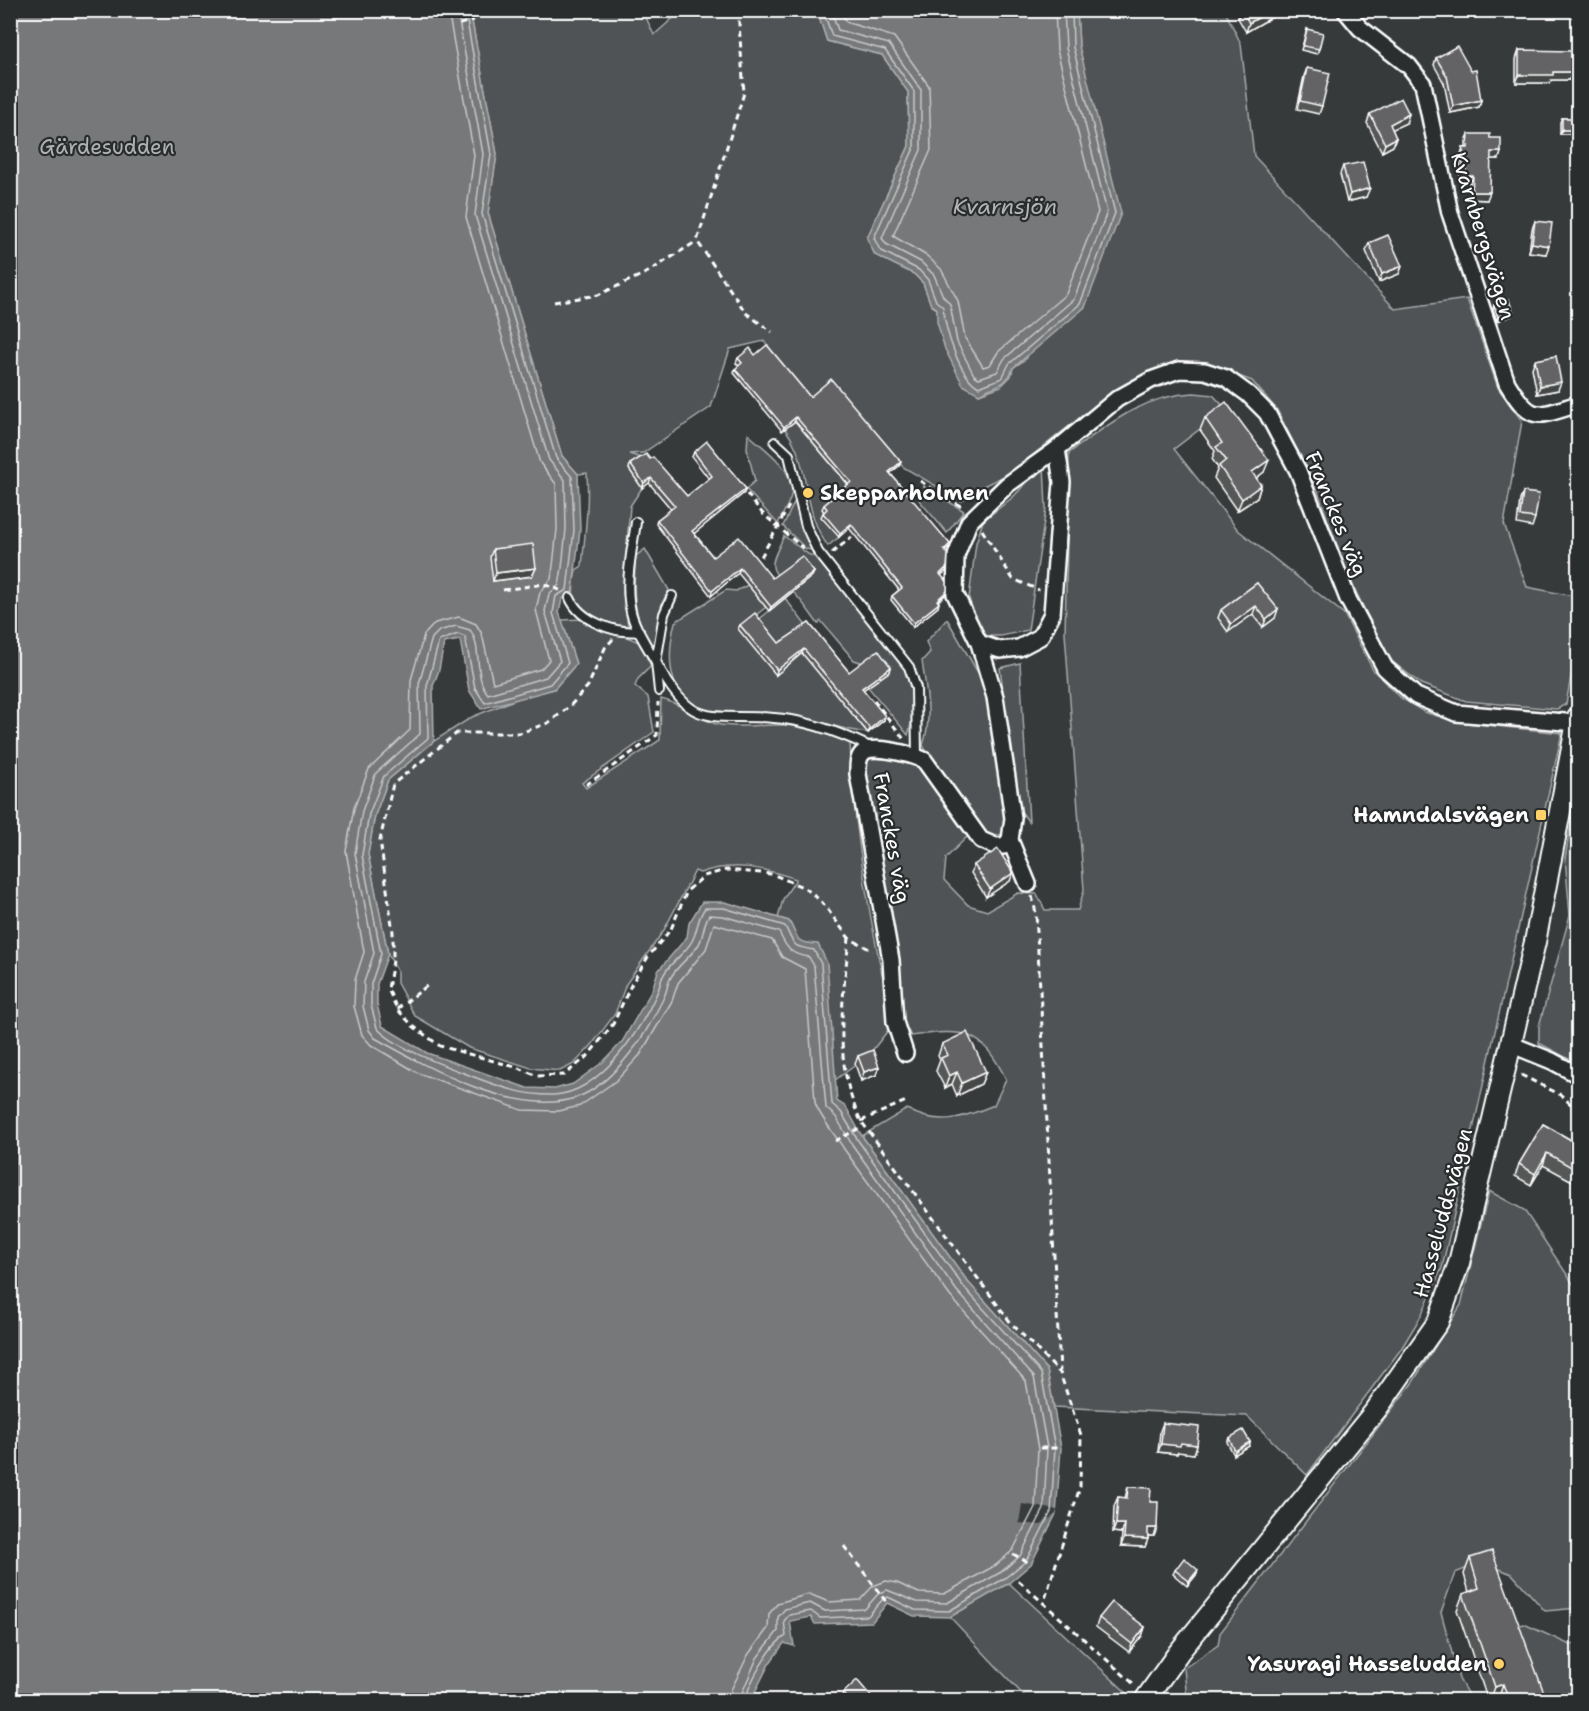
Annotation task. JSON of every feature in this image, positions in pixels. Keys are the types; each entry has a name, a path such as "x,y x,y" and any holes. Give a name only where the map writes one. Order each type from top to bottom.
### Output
{"street":[{"name":"Kvarnbergsvägen","path":"1345,10 1359,28 1409,66 1423,84 1450,213 1507,383 1520,405 1532,414 1545,415 1578,404"},
{"name":"Franckes väg","path":"1028,884 1010,840 1013,818 995,697 978,643 955,594 956,556 969,522 1007,485 1057,449 1118,399 1151,380 1179,370 1205,371 1226,378 1248,394 1267,413 1298,471 1348,599 1385,668 1416,696 1456,713 1575,720"},
{"path":"978,643 1000,650 1019,648 1040,637 1052,614 1062,482 1057,449"},
{"name":"Hasseluddsvägen","path":"1145,1695 1376,1410 1438,1322 1459,1263 1535,942 1575,720"},
{"name":"Franckes väg","path":"905,1053 893,1009 891,960 858,774 858,761 863,752 872,748 924,760 981,840 995,846 1004,846 1010,840"},
{"path":"1510,1044 1552,1060 1578,1074"}],"lane":[{"path":"775,442 789,455 806,526 818,552 909,667 916,688 917,757"},
{"path":"636,522 628,586 631,614 673,693 692,708 710,717 774,718 801,722 851,738 872,748"},
{"path":"659,691 656,662 664,614 672,596"},
{"path":"570,598 575,609 584,616 621,630 639,631"}],"path":[{"path":"444,10 460,24 474,20"},
{"path":"554,302 598,295 648,272 697,241 744,93 738,10"},
{"path":"697,241 746,313 772,332"},
{"path":"920,482 956,502 974,517 1013,579 1054,595"},
{"path":"761,557 779,529 796,491"},
{"path":"747,494 779,529 808,553 818,552"},
{"path":"824,560 852,537"},
{"path":"503,590 544,584 566,593 570,598"},
{"path":"621,630 605,648 588,686 569,707 548,723 520,733 457,733 393,784 380,840 393,932 393,961 388,989 398,1009 413,1026 440,1046 519,1068 537,1077 553,1077 573,1069 598,1045 613,1024 632,983 648,957 671,929 687,891 704,876 726,870 750,870 788,879 821,901 849,938 891,960"},
{"path":"1575,720 1578,659"},
{"path":"586,785 657,735 659,691"},
{"path":"874,700 917,757"},
{"path":"1028,884 1036,912 1060,1373 1081,1436 1080,1487 1044,1602"},
{"path":"849,938 841,1022 843,1056 852,1103 861,1121 1011,1323 1060,1373"},
{"path":"398,1009 428,985"},
{"path":"1521,1075 1561,1095 1578,1111"},
{"path":"861,1121 906,1101"},
{"path":"835,1141 858,1129"},
{"path":"1040,1448 1061,1448"},
{"path":"844,1546 887,1603"},
{"path":"1013,1554 1031,1564"},
{"path":"1019,1581 1145,1695"}],"shaded area":[{"path":"470,11 643,11 654,35 681,11 817,11 827,41 882,55 908,92 909,146 867,238 875,255 914,274 923,283 931,305 937,309 941,333 950,355 979,394 1001,386 1011,376 1013,368 1027,358 1079,46 1077,11 1225,11 1241,44 1254,156 1395,309 1467,299 1498,388 1522,421 1504,524 1527,587 1578,597 1578,638 1566,704 1557,709 1466,701 1421,684 1388,658 1345,569 1317,489 1277,410 1252,381 1204,363 1174,363 1144,374 1097,404 1010,473 977,489 962,501 903,467 829,382 810,397 764,341 730,349 711,407 643,453 629,454 645,459 629,469 642,488 630,506 623,593 628,626 625,629 593,617 575,607 574,579 576,570 582,566 587,473 578,474 562,456 488,213 497,154"},
{"path":"1194,393 1213,395 1226,409 1174,449 1238,530 1344,614 1373,670 1401,698 1424,712 1458,722 1562,733 1442,1268 1421,1316 1401,1349 1307,1475 1247,1416 1054,1407 1047,1370 968,1282 862,1136 907,1109 918,1115 940,1119 961,1117 983,1110 994,1105 1006,1079 997,1062 978,1041 957,1033 911,1036 903,1021 864,770 868,758 887,755 903,758 917,766 940,791 968,836 946,858 944,880 968,905 987,911 1018,893 1037,894 1045,910 1078,910 1084,890 1065,633 1069,453 1113,422 1143,405 1176,395"},
{"path":"795,421 849,486 826,514 839,537 828,546 814,518 799,457 785,429"},
{"path":"748,434 782,465 790,481 791,497 778,524 746,489 755,481 747,449"},
{"path":"1044,465 1046,508 1028,630 1001,636 986,636 975,619 969,598 976,543 983,521 1013,497"},
{"path":"923,486 964,511 947,533 919,500 927,492"},
{"path":"795,501 801,526 812,550 806,549 783,526"},
{"path":"784,536 815,557 906,668 912,694 912,721 908,735 868,687 890,671 854,660 821,621 818,624 776,573 773,563"},
{"path":"645,549 669,590 662,603 653,650 641,626 634,594 636,556"},
{"path":"748,585 766,607 739,629 776,674 802,653 868,733 779,714 719,714 702,710 689,703 680,693 671,667 670,652 675,622 726,590 736,591"},
{"path":"785,598 807,627 778,647 757,621"},
{"path":"583,619 639,642 651,666 638,679 635,686 648,697 654,732 582,783 586,788 660,740 661,699 716,724 799,727 850,743 855,814 865,884 893,1024 868,1056 835,1080 802,943 796,939 789,921 778,918 783,899 796,879 748,867 724,867 700,873 695,871 664,930 626,984 615,1014 574,1064 560,1071 531,1068 469,1048 415,1016 397,983 397,971 388,954 368,854 375,815 388,780 434,741 472,717 524,696 554,689 576,664 562,620"},
{"path":"947,619 988,690 1008,822 1003,834 993,836 978,828 932,762 923,745 928,714 922,661 930,652 926,642"},
{"path":"1020,663 1029,822 1019,809 1000,668"},
{"path":"1578,782 1578,1064 1539,1043 1539,1026 1570,915 1565,858"},
{"path":"1489,1191 1524,1210 1578,1291 1578,1608 1545,1611 1512,1574 1482,1562 1455,1573 1441,1612 1459,1679 1471,1700 1187,1700 1184,1668 1218,1645 1220,1633 1413,1382 1461,1305"},
{"path":"1009,1583 1128,1694 1121,1700 1028,1700 950,1617"},
{"path":"1524,1624 1570,1645 1578,1642 1578,1700 1535,1700 1510,1628"}],"water":[{"path":"11,11 470,11 497,154 488,213 562,456 578,474 580,530 572,596 562,599 559,612 576,664 554,689 481,709 469,690 460,640 444,643 439,670 433,686 434,741 388,780 375,815 368,854 388,954 377,984 377,1004 382,1026 427,1053 527,1088 555,1089 573,1084 603,1062 622,1042 652,990 658,971 687,937 689,923 702,902 725,902 789,921 798,939 818,944 827,963 837,1101 846,1107 862,1136 968,1282 1047,1370 1061,1448 1056,1514 1031,1564 1009,1583 950,1617 914,1616 887,1603 872,1622 815,1624 811,1617 790,1621 794,1646 784,1643 769,1664 751,1700 11,1700"},
{"name":"Kvarnsjön","path":"817,11 1077,11 1079,46 1121,213 1085,307 1013,368 1007,379 999,385 979,394 963,385 945,349 937,322 937,309 931,305 923,283 914,274 875,255 867,238 909,146 908,92 882,55 827,41"}],"pier":[{"path":"1022,1504 1057,1510 1056,1514 1041,1525 1019,1523"}],"building":[{"path":"1242,10 1272,10 1249,23"},
{"path":"1307,29 1323,33 1319,49 1303,46"},
{"path":"1457,46 1471,71 1476,70 1481,100 1453,106 1447,76 1436,58"},
{"path":"1519,50 1572,51 1572,72 1553,72 1553,75 1519,75"},
{"path":"1307,68 1330,73 1322,106 1300,101"},
{"path":"1401,98 1409,114 1390,124 1396,138 1385,144 1370,114"},
{"path":"1562,118 1578,118 1578,130 1562,130"},
{"path":"1469,134 1490,134 1490,138 1501,138 1501,152 1491,152 1490,192 1472,192 1473,176 1466,176 1466,167 1463,167 1463,148 1468,148"},
{"path":"1363,162 1370,188 1350,194 1343,166"},
{"path":"1535,221 1552,223 1549,246 1532,243"},
{"path":"1388,235 1402,266 1382,274 1369,243"},
{"path":"1509,300 1513,312 1498,317 1494,305"},
{"path":"767,345 810,397 831,379 901,462 889,472 950,544 944,550 948,554 947,567 940,574 947,582 947,591 937,600 939,603 914,623 892,596 902,588 851,524 840,533 823,513 827,509 824,505 851,482 796,417 784,427 735,369 742,363 738,358 750,348 755,355"},
{"path":"1556,356 1561,382 1540,386 1535,360"},
{"path":"1226,402 1269,460 1252,472 1261,485 1242,499 1219,466 1226,460 1216,447 1222,443 1205,418"},
{"path":"707,441 746,489 692,531 713,557 739,537 772,578 802,556 814,572 771,607 740,568 712,591 657,520 675,506 651,478 644,483 630,464 646,454 650,459 653,457 687,496 712,476 694,452"},
{"path":"1523,492 1539,494 1535,518 1520,516"},
{"path":"533,544 536,568 496,573 493,549"},
{"path":"1257,583 1278,609 1266,619 1256,606 1231,624 1221,610"},
{"path":"755,613 779,643 809,623 849,672 878,650 891,667 862,688 885,716 870,729 804,649 777,670 740,625"},
{"path":"998,849 1013,873 990,889 974,865"},
{"path":"967,1032 986,1072 962,1083 957,1072 949,1076 941,1058 948,1055 942,1044"},
{"path":"873,1050 879,1067 864,1072 858,1056"},
{"path":"1543,1124 1578,1144 1578,1171 1547,1153 1535,1174 1519,1164"},
{"path":"1163,1423 1199,1427 1197,1445 1161,1444"},
{"path":"1243,1430 1250,1442 1235,1451 1229,1438"},
{"path":"1128,1487 1151,1488 1150,1502 1158,1502 1157,1528 1148,1528 1148,1539 1124,1538 1125,1524 1116,1524 1118,1497 1127,1498"},
{"name":"Yasuragi Hasseludden","path":"1492,1551 1547,1701 1509,1701 1503,1684 1495,1687 1463,1594 1479,1588 1470,1558"},
{"path":"1184,1558 1198,1570 1189,1581 1175,1570"},
{"path":"1112,1602 1145,1627 1132,1644 1099,1618"},
{"path":"857,1680 875,1701 850,1701 843,1693"}],"place":[{"name":"Skepparholmen","path":"808,493"},
{"name":"Hamndalsvägen","path":"1541,815"},
{"name":"Yasuragi Hasseludden","path":"1499,1664"}],"park label":[{"name":"Gärdesudden","path":"107,147"}]}
